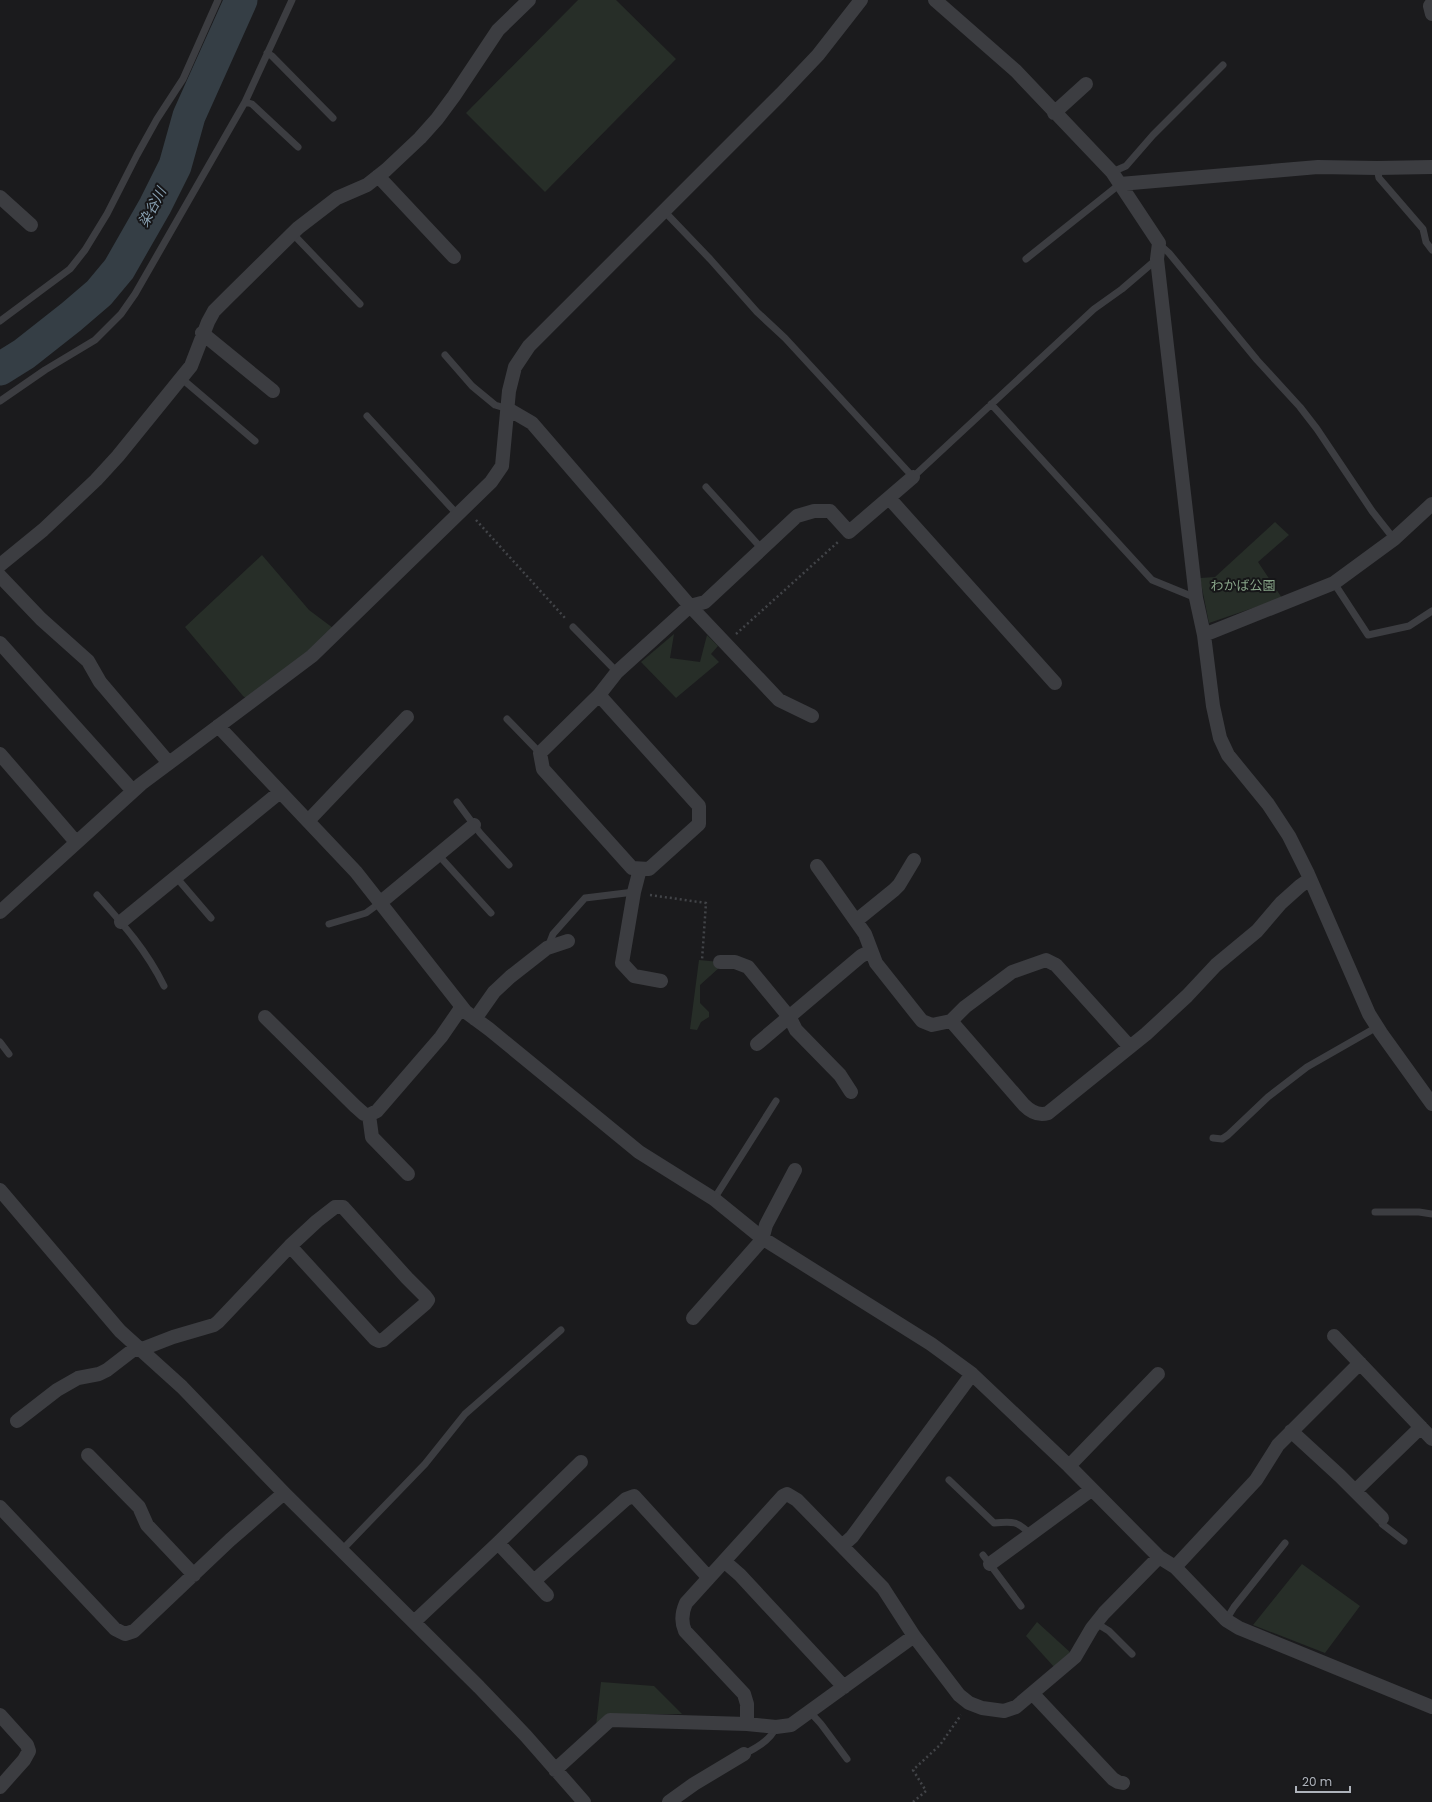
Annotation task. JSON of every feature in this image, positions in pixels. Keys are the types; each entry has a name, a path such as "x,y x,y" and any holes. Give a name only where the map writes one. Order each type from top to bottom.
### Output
{"street":[{"path":"0,565 43,530 96,480 118,456 191,366 196,355 202,333 214,311 293,234 327,204 367,185 420,138 437,119 498,30 529,0"},
{"path":"0,912 133,792 170,762 312,656 460,510 491,482 502,466 509,391 515,367 529,346 782,94 818,55 861,0"},
{"path":"935,0 1016,71 1054,113 1112,172 1159,244 1157,259 1196,598 1204,635 1215,720 1224,748 1277,816 1289,836 1310,879 1369,1014 1432,1104"},
{"path":"1432,3 1430,6 1432,14"},
{"path":"1054,113 1086,84"},
{"path":"1120,184 1318,167 1432,167"},
{"path":"378,176 454,257"},
{"path":"3,205 31,225"},
{"path":"202,333 273,391"},
{"path":"508,409 532,423 690,606 779,700 812,716"},
{"path":"599,695 700,806 699,824 649,869 632,868 543,769 540,753 599,695 617,672 690,606 705,602 797,516 814,511 830,512 849,532 912,477"},
{"path":"889,498 1055,683"},
{"path":"1204,635 1334,584 1394,539 1431,507"},
{"path":"0,576 41,618 84,657 94,670 100,682 170,762"},
{"path":"0,643 133,792"},
{"path":"308,822 407,717"},
{"path":"218,726 356,872 461,1008 639,1152 714,1199 762,1238 931,1344 972,1374 1069,1466 1091,1490 1159,1557 1175,1568 1226,1620 1239,1628 1432,1707"},
{"path":"0,754 76,842"},
{"path":"121,922 280,792"},
{"path":"380,902 474,825"},
{"path":"857,920 899,885 914,860"},
{"path":"817,866 857,920 865,934 876,963 922,1021 932,1025 951,1021 965,1007 1006,975 1046,960 1056,965 1130,1047"},
{"path":"640,869 634,892 622,964 634,976 661,981"},
{"path":"951,1021 1018,1099 1030,1110 1042,1115 1048,1113 1130,1047 1171,1011 1216,965 1257,931 1281,903 1310,879"},
{"path":"475,1019 501,984 547,948 568,941"},
{"path":"757,1044 790,1018 861,956 871,951"},
{"path":"720,962 735,962 748,967 790,1018 796,1030 840,1075 850,1092"},
{"path":"265,1017 355,1106 364,1114 369,1115 378,1111 441,1037 461,1008"},
{"path":"369,1115 372,1137 408,1174"},
{"path":"693,1318 762,1238 766,1225 794,1170"},
{"path":"0,1190 113,1323 182,1387 284,1493 414,1622 526,1736 584,1802"},
{"path":"17,1421 58,1390 78,1378 99,1374 133,1350 142,1349 214,1326 290,1246 317,1220 335,1207 343,1207 407,1278 426,1296 428,1300 380,1341 375,1339 290,1246"},
{"path":"1334,1336 1432,1439"},
{"path":"1175,1568 1256,1480 1278,1445 1360,1364"},
{"path":"842,1546 852,1537 972,1374"},
{"path":"1069,1466 1158,1374"},
{"path":"1355,1491 1421,1427"},
{"path":"1291,1431 1382,1518"},
{"path":"88,1455 139,1507 147,1525 194,1575"},
{"path":"414,1622 581,1462"},
{"path":"986,1560 1031,1535 1091,1490"},
{"path":"0,1507 120,1632 125,1634 134,1631 230,1540 284,1493"},
{"path":"747,1724 747,1704 744,1694 689,1635 683,1626 683,1614 686,1602 779,1499 787,1494 797,1500 889,1594 914,1636 960,1695 969,1703 982,1708 1004,1711 1016,1707 1033,1694 1074,1657 1096,1623 1115,1600 1159,1557"},
{"path":"534,1581 626,1499 634,1496 708,1577"},
{"path":"498,1543 547,1595"},
{"path":"724,1560 740,1575 844,1688"},
{"path":"555,1770 610,1720 747,1724 776,1727 791,1725 914,1636"},
{"path":"1033,1694 1114,1779 1123,1783"},
{"path":"0,1715 27,1745 29,1751 24,1760 0,1788"},
{"path":"669,1802 694,1784 744,1754"}],"lane":[{"path":"0,321 70,269 86,250 107,214 157,119 183,79 218,0"},
{"path":"0,401 44,370 95,340 121,314 136,294 186,203 245,102 292,0"},
{"path":"267,53 272,56 333,118"},
{"path":"1112,172 1126,166 1153,135 1223,66"},
{"path":"245,102 252,104 298,147"},
{"path":"1378,168 1379,178 1424,229 1426,242 1432,250"},
{"path":"1026,259 1120,184"},
{"path":"664,211 710,259 757,312 785,338 912,477 1094,309 1122,289 1157,259"},
{"path":"293,234 360,304"},
{"path":"1159,244 1169,253 1257,360 1317,428 1372,511 1394,539"},
{"path":"445,355 472,386 495,405 508,409"},
{"path":"181,378 255,441"},
{"path":"991,404 1152,580 1196,598"},
{"path":"368,416 460,510"},
{"path":"706,487 762,549"},
{"path":"1334,584 1368,635 1408,626 1432,610"},
{"path":"573,627 617,672"},
{"path":"507,719 540,753"},
{"path":"457,802 480,833 509,865"},
{"path":"439,854 491,913"},
{"path":"176,877 211,918"},
{"path":"547,948 553,934 585,898 634,892"},
{"path":"97,895 121,922 154,965 164,986"},
{"path":"329,924 366,913 380,902"},
{"path":"1213,1138 1222,1139 1228,1135 1268,1097 1307,1066 1377,1027"},
{"path":"0,1042 9,1054"},
{"path":"714,1199 776,1101"},
{"path":"1375,1212 1419,1212 1432,1214"},
{"path":"342,1550 425,1464 465,1414 561,1330"},
{"path":"949,1480 994,1523 1014,1522 1023,1527 1031,1535"},
{"path":"1382,1518 1382,1524 1404,1541"},
{"path":"1226,1620 1234,1607 1285,1543"},
{"path":"986,1560 1021,1606"},
{"path":"1096,1623 1109,1631 1132,1654"},
{"path":"810,1712 821,1724 847,1759"},
{"path":"744,1754 753,1750 773,1735 776,1727"}],"path":[{"path":"460,510 573,627"},
{"path":"726,644 849,532"},
{"path":"634,892 706,903 702,960"},
{"path":"913,1802 926,1791 912,1770 940,1745 969,1703"}],"green space":[{"path":"578,0 616,0 676,59 545,192 466,113"},
{"name":"わかば公園","path":"1275,522 1289,535 1258,562 1282,598 1209,623 1200,578 1215,577"},
{"path":"262,555 309,610 333,628 308,653 247,699 185,627"},
{"path":"674,634 670,658 700,662 707,635 718,646 711,654 719,662 676,698 641,662"},
{"path":"699,960 720,962 720,967 700,985 700,1003 709,1012 709,1017 701,1022 697,1030 690,1029"},
{"path":"1302,1564 1360,1606 1325,1653 1253,1625"},
{"path":"1037,1622 1071,1653 1055,1668 1026,1636"},
{"path":"601,1682 654,1686 682,1714 618,1714 596,1726"}],"waterway":[{"name":"染谷川","path":"0,369 24,354 71,317 99,293 119,269 155,206 175,166 189,116 241,0"}]}
